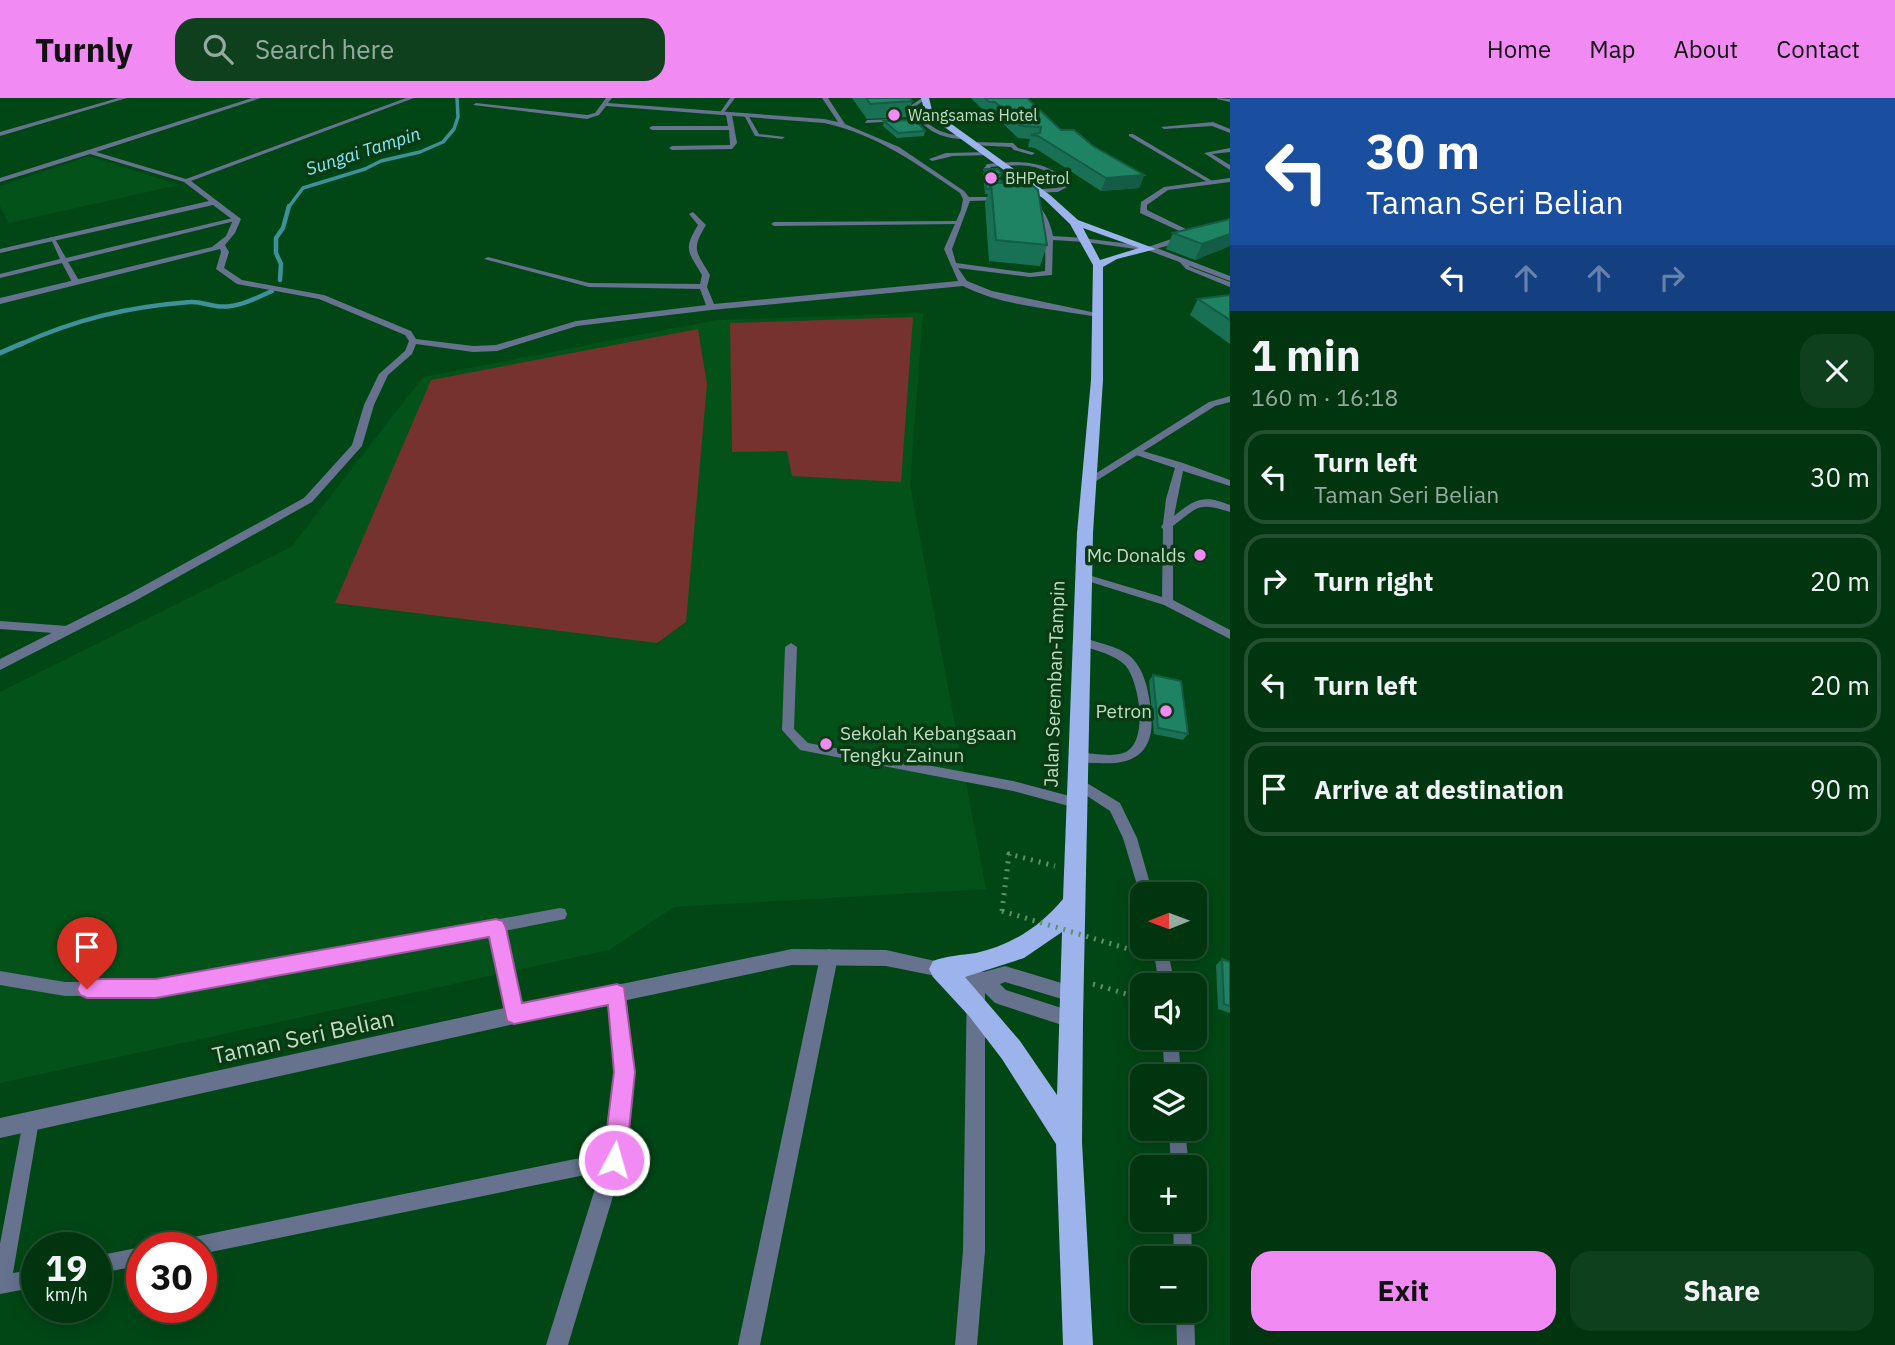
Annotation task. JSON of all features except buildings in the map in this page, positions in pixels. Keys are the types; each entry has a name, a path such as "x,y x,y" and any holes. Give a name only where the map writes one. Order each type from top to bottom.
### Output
{"highway":[{"path":"925,98 926,108 940,119"},
{"path":"940,108 940,119"},
{"name":"Jalan Seremban-Tampin","path":"940,119 1040,192 1074,222 1098,265 1097,380 1089,481 1077,757 1069,1142 1078,1345"},
{"path":"1074,222 1151,249"},
{"path":"1098,265 1114,257 1151,249"},
{"path":"941,969 968,966 1015,953 1063,918 1074,902"},
{"path":"941,969 977,1007 1028,1072 1069,1142"}],"street":[{"path":"0,134 124,98"},
{"path":"222,98 241,103"},
{"path":"0,180 258,98"},
{"path":"186,181 411,98"},
{"path":"825,98 842,123"},
{"path":"476,105 587,117 597,114 607,101 842,123 914,160 962,192 967,199 965,210 957,222 948,249 964,284"},
{"path":"1164,127 1213,124 1230,131"},
{"path":"0,301 222,246 234,229 237,219 186,181 91,152"},
{"path":"1151,249 1189,237 1190,233 1143,211 1144,204 1166,188 1230,180"},
{"path":"954,265 1043,275 1049,273 1051,238 1035,203 1025,195"},
{"path":"967,199 1013,198"},
{"path":"0,251 216,202"},
{"path":"693,214 702,225 690,246 706,275 703,287 711,307"},
{"path":"1051,238 1151,249 1230,279"},
{"path":"0,665 308,500 357,446 369,405 384,374 409,352 413,341 408,332 321,297 240,282 219,269 225,253 222,246"},
{"path":"488,259 589,285 703,287"},
{"path":"413,341 473,349 497,348 576,324 711,307 964,284 987,292 1097,314"},
{"path":"1089,481 1212,404 1228,401"},
{"name":"Taman Seri Belian","path":"0,1128 514,1014 792,957 886,958 980,979 1005,974 1072,997"},
{"path":"748,1345 829,957"},
{"path":"966,1345 974,1251 977,1007 980,979"},
{"name":"Taman Seri Belian","path":"980,979 1001,997 1072,997"},
{"path":"558,1345 614,1160 625,1072 617,993"}],"lane":[{"path":"672,148 728,148 734,143 725,114 733,98"},
{"path":"925,98 912,106 918,120 941,136 970,141 1016,143 1016,149 1032,153"},
{"path":"1219,98 1230,101"},
{"path":"746,116 757,135 782,137"},
{"path":"918,120 940,119"},
{"path":"867,122 903,121"},
{"path":"652,128 731,128"},
{"path":"1131,135 1211,182"},
{"path":"1230,150 1207,153 1230,169"},
{"path":"932,159 946,153 973,156 990,154"},
{"path":"986,170 989,165 1003,164 1050,170 1068,185 1058,190 1025,195"},
{"path":"0,276 237,219"},
{"path":"774,224 957,222"},
{"path":"52,238 76,282"},
{"path":"1180,259 1188,268 1230,285"},
{"path":"1136,452 1230,483"},
{"path":"1168,602 1166,527 1172,488 1180,465"},
{"path":"1166,527 1196,503 1216,503 1230,509"},
{"path":"1085,577 1168,602 1228,632"},
{"path":"0,625 67,630"},
{"path":"1077,757 1129,757 1140,750 1146,737 1141,682 1136,670 1126,659 1084,642"},
{"path":"791,647 788,730 804,747 1013,786 1077,792 1115,807 1130,838 1143,882"},
{"path":"0,978 65,989 156,988 496,928 560,914"},
{"path":"496,928 514,1014"},
{"path":"21,1281 1,1285 30,1121"},
{"path":"217,1241 614,1160"},
{"path":"1185,1323 1186,1343"}],"path":[{"path":"1075,872 1009,854 1002,911 1130,949"},
{"path":"1072,997 1130,999"}],"shaded area":[{"path":"89,156 179,185 9,223 0,206 0,186"},
{"path":"923,313 910,485 986,889 674,907 609,950 0,1083 0,692 291,547 423,377 716,320"},
{"path":"913,317 901,482 792,476 787,451 732,452 730,323"},
{"path":"698,329 707,384 686,622 657,643 335,603 431,380"}],"waterway":[{"name":"Sungai Tampin","path":"289,207 303,188 365,169 381,161 420,152 443,142 454,129 458,117 457,98"},
{"name":"Sungai Tampin","path":"280,280 281,264 276,253 276,238 283,228 289,207"},
{"name":"Sungai Tampin","path":"19,345 82,321 123,311 193,302 230,306 245,303 272,291"},
{"name":"Sungai Tampin","path":"0,353 23,343"}],"place":[{"name":"Wangsamas Hotel","path":"894,115"},
{"name":"BHPetrol","path":"991,178"},
{"name":"Mc Donalds","path":"1200,555"},
{"name":"Petron","path":"1166,711"},
{"name":"Sekolah Kebangsaan Tengku Zainun","path":"826,744"}],"route":[{"path":"87,989 156,988 496,928 514,1014 617,993 625,1072 614,1160"}]}
